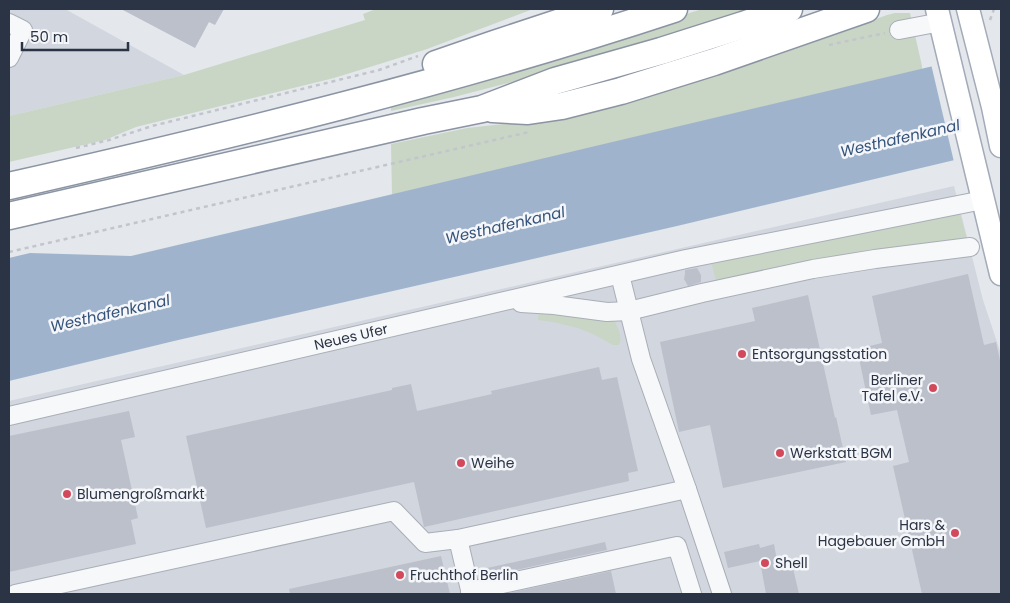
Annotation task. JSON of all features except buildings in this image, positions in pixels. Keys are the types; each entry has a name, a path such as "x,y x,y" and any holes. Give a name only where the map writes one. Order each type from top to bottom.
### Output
{"highway":[{"path":"355,102 379,84 600,9"},
{"path":"9,186 151,154 499,64 674,9"},
{"path":"9,216 482,109 555,81 661,51 789,9"},
{"path":"482,109 528,111 562,106 621,91 714,62 866,9"}],"main road":[{"path":"968,9 1001,146"},
{"path":"978,48 979,26 984,9"},
{"path":"939,16 974,163 992,198 1001,274"}],"lane":[{"path":"899,30 939,16"},
{"path":"9,23 23,30 9,58"},
{"name":"Neues Ufer","path":"9,416 694,258 992,198"},
{"path":"500,302 554,305 607,312 629,311 813,269 875,259 970,248"},
{"path":"620,275 641,359 722,594"},
{"path":"15,594 394,511 425,542 458,539 687,489"},
{"path":"458,539 471,593 677,546 686,593"}],"path":[{"path":"109,140 152,126 379,70 424,54"},
{"path":"9,252 532,131"}],"shaded area":[{"path":"9,9 65,9 184,75 9,116"},
{"path":"954,186 983,300 1001,354 1001,594 9,594 9,401"}],"green space":[{"path":"376,9 533,9 427,49 334,78 136,127 105,140 9,162 9,116 184,75 365,20 363,14"},
{"path":"702,9 759,9 581,64 454,97 391,111 391,105 597,43"},
{"path":"895,13 910,13 922,69 392,195 391,144 467,128 530,121 835,34"},
{"path":"960,214 967,239 840,255 716,280 711,262"},
{"path":"540,312 605,317 615,322 619,330 619,345 613,345 578,328 538,320"}],"water":[{"name":"Westhafenkanal","path":"1001,50 1001,149 9,381 9,258 30,253 131,256"}],"pier":[{"path":"1001,47 1001,151 949,164 954,162 931,64"}],"place":[{"name":"Entsorgungsstation","path":"742,354"},
{"name":"Berliner Tafel e.V.","path":"933,388"},
{"name":"Werkstatt BGM","path":"780,453"},
{"name":"Weihe","path":"461,463"},
{"name":"Blumengroßmarkt","path":"67,494"},
{"name":"Hars & Hagebauer GmbH","path":"955,533"},
{"name":"Shell","path":"765,563"},
{"name":"Fruchthof Berlin","path":"400,575"}]}
